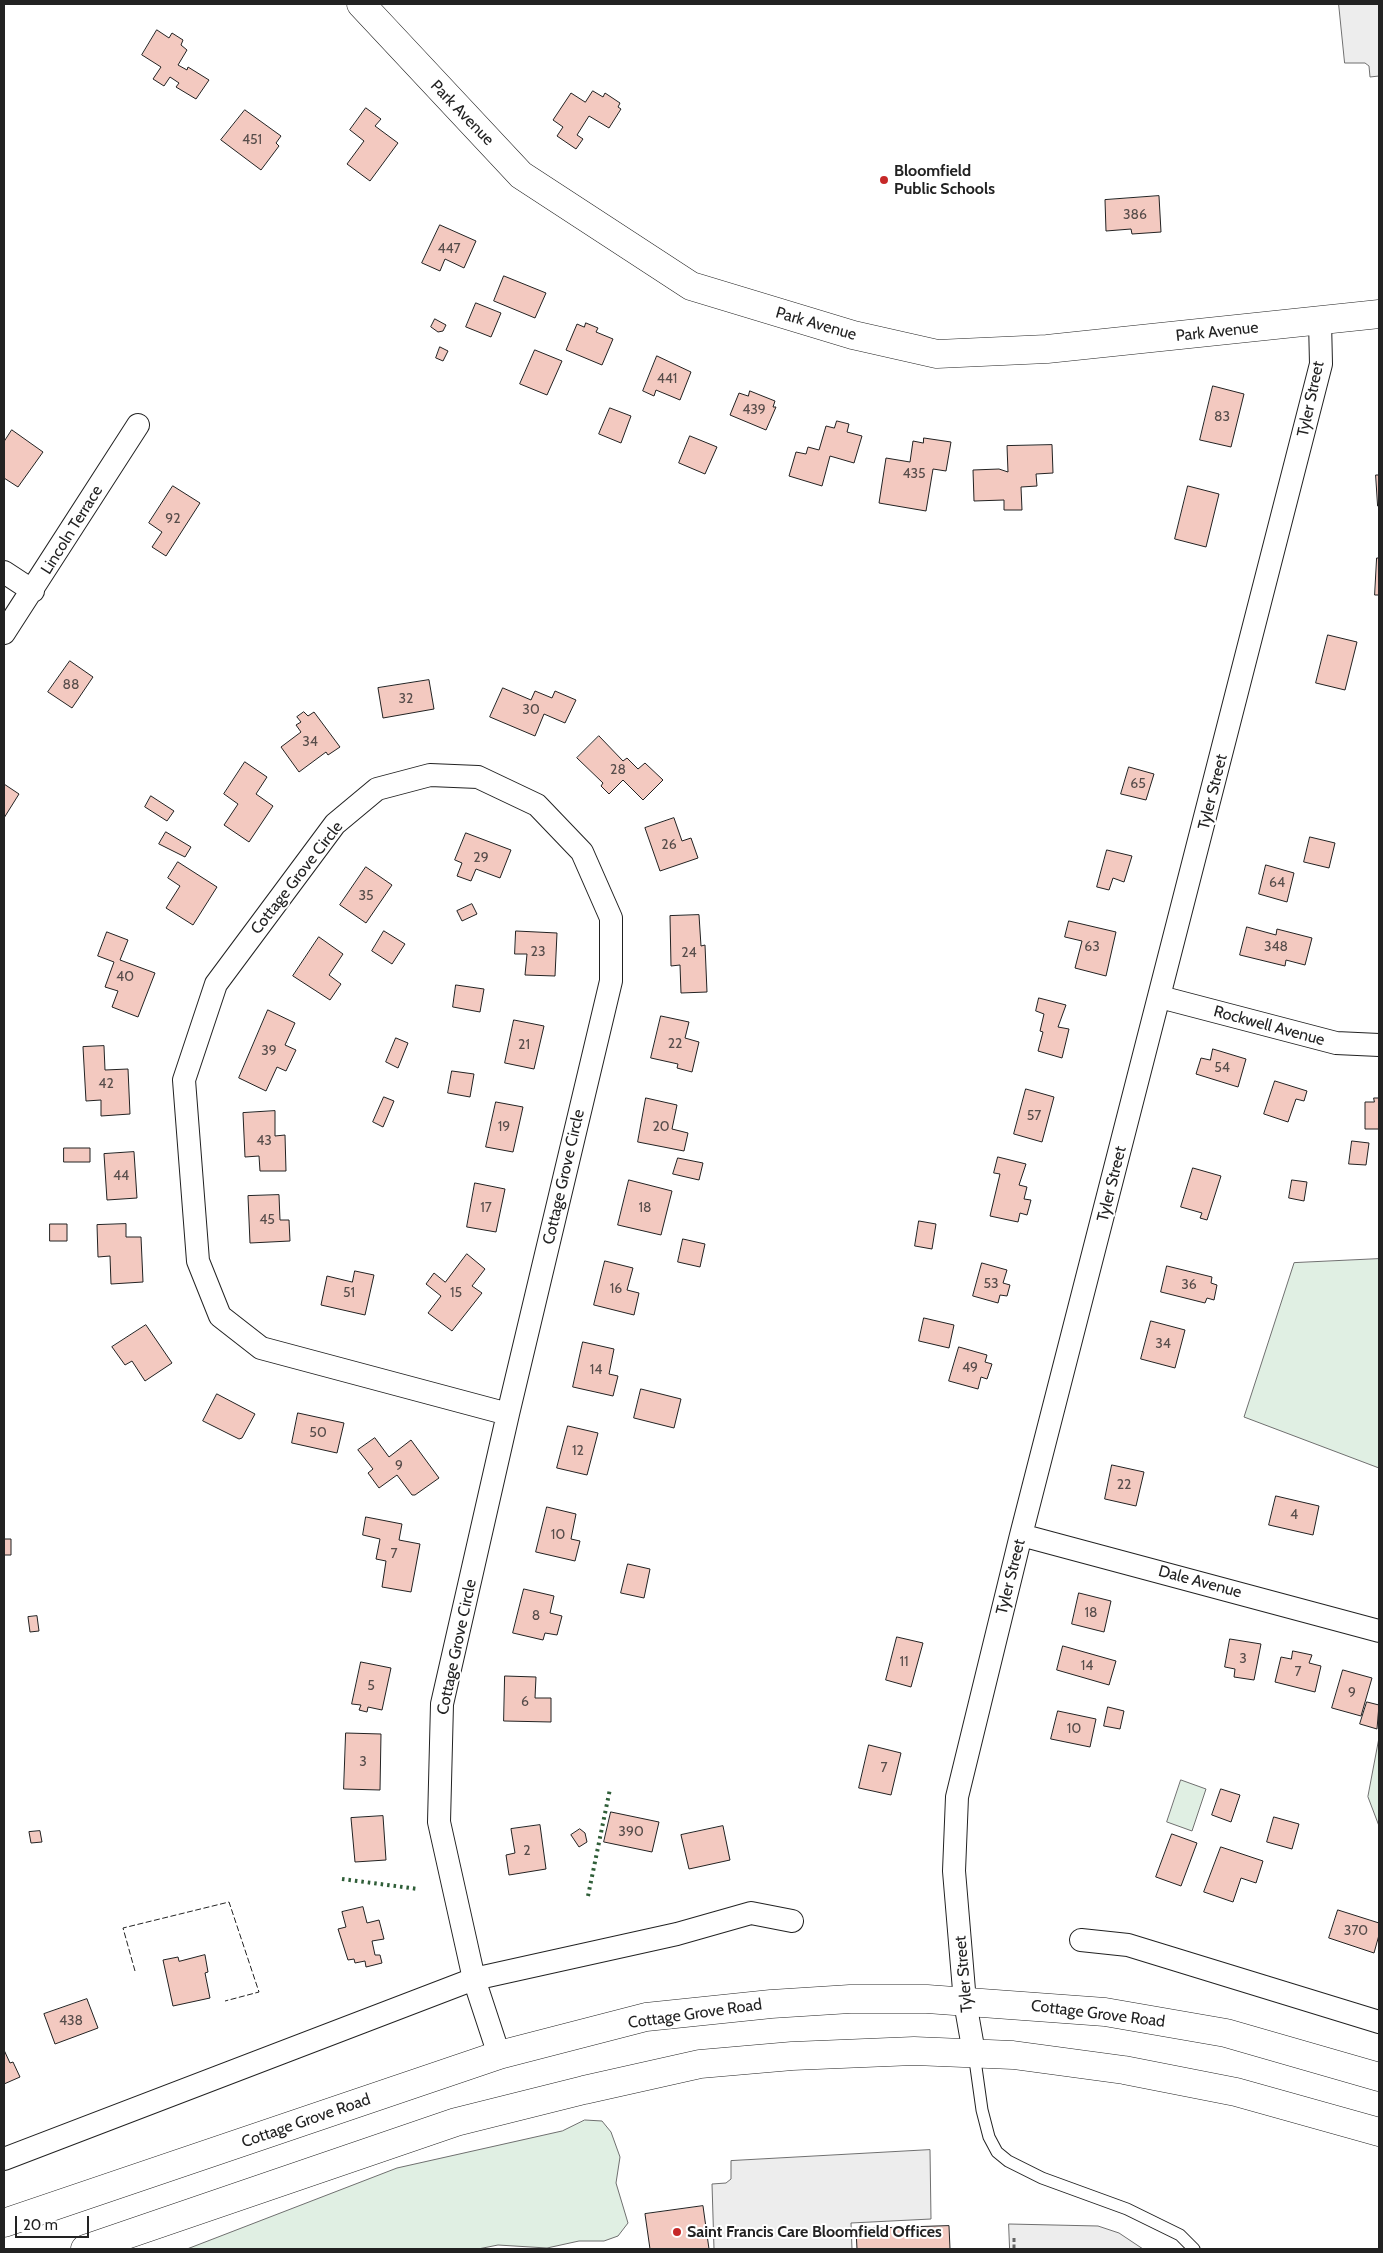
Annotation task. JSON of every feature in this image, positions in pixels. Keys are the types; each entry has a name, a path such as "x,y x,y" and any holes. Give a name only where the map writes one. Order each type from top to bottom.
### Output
{"main road":[{"name":"Park Avenue","path":"361,4 521,175 691,286 853,335 937,354 1047,349 1379,314"},
{"name":"Cottage Grove Road","path":"4,2223 499,2055 646,2018 771,2004 850,1999 927,1999 1105,2012 1178,2024 1279,2046 1379,2077"},
{"path":"85,2249 456,2122 700,2064 783,2057 914,2051 1013,2055 1133,2072 1236,2092 1379,2132"}],"street":[{"name":"Tyler Street","path":"974,2053 965,2002 954,1870 956,1798 1021,1536 1321,364 1320,321"},
{"name":"Lincoln Terrace","path":"4,633 33,591 138,425"},
{"path":"4,572 33,591"},
{"name":"Cottage Grove Circle","path":"499,2055 474,1979 439,1822 442,1704 508,1414 611,981 611,918 582,852 537,805 478,777 430,775 376,789 335,824 216,984 184,1080 198,1261 220,1316 261,1348 508,1414"},
{"name":"Rockwell Avenue","path":"1160,997 1336,1043 1379,1045"},
{"name":"Dale Avenue","path":"1021,1536 1379,1631"},
{"path":"4,2159 474,1979 677,1934 751,1913 792,1921"},
{"path":"1081,1940 1136,1947 1379,2022"}],"lane":[{"path":"974,2053 982,2110 989,2138 998,2152 1008,2161 1042,2178 1127,2209 1180,2235 1194,2249"}],"path":[{"path":"1014,2238 1014,2249"}],"green space":[{"path":"1379,1259 1379,1468 1244,1417 1294,1263"},
{"path":"1379,1738 1379,1826 1368,1797"},
{"path":"1181,1780 1206,1789 1192,1831 1167,1822"},
{"path":"585,2120 602,2121 611,2132 620,2157 616,2183 628,2223 618,2236 604,2241 579,2241 547,2248 498,2245 478,2249 187,2249 397,2168 562,2131"}],"shaded area":[{"path":"1339,4 1379,4 1379,76 1370,77 1369,66 1365,63 1345,63"},
{"path":"930,2150 931,2219 851,2223 852,2249 714,2249 712,2184 726,2183 731,2179 731,2161"},
{"path":"1009,2224 1098,2226 1119,2233 1143,2249 1010,2249"}],"building":[{"path":"157,30 169,38 172,33 183,40 181,45 187,50 178,65 187,70 188,67 209,80 196,99 176,87 179,83 170,77 164,86 153,79 161,67 142,55"},
{"path":"593,91 603,97 605,93 620,103 618,107 621,109 609,128 589,116 577,135 583,139 576,149 557,136 563,127 553,120 571,93 585,102"},
{"path":"366,108 381,119 375,126 398,143 370,181 347,164 364,141 350,130"},
{"path":"245,110 281,136 276,143 279,146 261,170 221,140"},
{"path":"1159,196 1161,232 1132,234 1131,229 1106,231 1105,200"},
{"path":"440,225 476,241 464,268 445,259 440,271 422,263"},
{"path":"504,276 546,293 535,318 494,301"},
{"path":"476,303 501,313 491,337 466,327"},
{"path":"435,319 446,325 443,331 438,332 431,327"},
{"path":"586,323 598,328 596,332 613,339 602,365 566,350 577,324 584,327"},
{"path":"440,347 448,351 443,361 436,358"},
{"path":"535,350 562,361 547,395 520,384"},
{"path":"657,356 691,372 680,400 656,390 654,396 643,391"},
{"path":"1213,386 1244,394 1231,447 1200,440"},
{"path":"750,391 775,401 773,407 776,407 766,430 730,415 739,393 748,396"},
{"path":"610,408 631,416 621,443 599,434"},
{"path":"837,421 849,424 847,432 862,436 854,463 830,456 822,486 789,476 796,452 806,454 808,447 819,450 826,426 834,428"},
{"path":"12,430 43,452 18,487 4,478 4,442"},
{"path":"690,436 717,447 705,474 679,463"},
{"path":"924,438 951,442 946,471 933,469 926,511 879,503 886,458 910,462 913,441 923,443"},
{"path":"1052,445 1053,473 1036,474 1037,486 1021,487 1022,510 1004,510 1004,500 974,501 973,470 999,469 1008,472 1007,446"},
{"path":"1376,475 1379,475 1379,506 1378,506"},
{"path":"173,486 200,503 166,556 152,547 162,532 149,523"},
{"path":"1188,486 1219,494 1206,547 1175,539"},
{"path":"1377,558 1379,558 1379,595 1375,595"},
{"path":"1328,635 1357,642 1345,690 1316,683"},
{"path":"70,661 93,677 72,708 48,692"},
{"path":"429,680 434,709 383,718 378,688"},
{"path":"503,688 531,700 535,691 552,698 555,691 576,700 565,723 544,714 535,736 490,717"},
{"path":"304,712 308,716 314,712 340,747 328,755 326,752 299,772 281,747 301,732 296,725 301,722 297,717"},
{"path":"599,736 623,761 627,758 638,769 645,763 663,780 643,800 623,780 609,794 601,786 603,783 577,758"},
{"path":"245,762 267,777 256,794 273,806 249,842 224,825 238,804 224,794"},
{"path":"1129,767 1154,774 1146,800 1121,794"},
{"path":"4,784 19,794 4,818"},
{"path":"151,796 174,811 167,821 145,807"},
{"path":"674,818 682,841 691,838 698,858 660,871 645,828"},
{"path":"166,832 191,847 185,857 159,844"},
{"path":"466,833 511,850 500,878 476,869 471,881 457,876 462,863 455,860"},
{"path":"1310,837 1335,843 1329,868 1304,862"},
{"path":"1107,850 1132,856 1124,882 1113,878 1109,890 1097,887"},
{"path":"178,862 217,887 193,925 166,908 180,886 168,878"},
{"path":"1266,865 1294,873 1287,902 1259,894"},
{"path":"366,867 392,885 366,923 340,905"},
{"path":"472,904 477,914 462,921 457,911"},
{"path":"699,915 701,946 705,945 707,992 681,993 680,965 671,966 670,916"},
{"path":"1069,921 1116,932 1106,976 1075,968 1082,941 1065,937"},
{"path":"1247,927 1276,935 1277,929 1312,938 1305,965 1286,960 1285,966 1240,955"},
{"path":"384,931 405,944 392,964 372,951"},
{"path":"516,931 557,933 555,976 525,975 527,954 515,954"},
{"path":"107,932 128,940 120,960 155,973 138,1017 112,1007 118,991 105,987 114,962 98,956"},
{"path":"319,937 343,954 329,975 341,984 330,1000 293,976"},
{"path":"456,985 484,989 480,1012 453,1007"},
{"path":"1039,998 1066,1005 1058,1027 1069,1029 1062,1058 1038,1051 1043,1032 1040,1031 1044,1014 1036,1011"},
{"path":"268,1010 295,1023 285,1045 296,1050 286,1071 277,1067 266,1091 239,1078"},
{"path":"661,1016 689,1022 685,1038 699,1042 692,1072 677,1068 678,1064 651,1058"},
{"path":"514,1020 544,1026 534,1069 505,1063"},
{"path":"396,1038 408,1043 398,1068 386,1062"},
{"path":"104,1046 105,1070 128,1069 130,1114 101,1116 101,1100 86,1101 83,1047"},
{"path":"1213,1049 1246,1059 1238,1087 1196,1074 1201,1058 1210,1060"},
{"path":"452,1071 474,1074 470,1097 448,1093"},
{"path":"1275,1081 1307,1091 1304,1101 1296,1099 1288,1122 1264,1114"},
{"path":"1026,1089 1054,1097 1042,1142 1014,1134"},
{"path":"384,1097 394,1101 383,1127 373,1122"},
{"path":"646,1098 677,1105 672,1129 688,1133 684,1151 638,1142"},
{"path":"1374,1098 1379,1098 1379,1129 1365,1129 1365,1102 1374,1102"},
{"path":"496,1102 523,1107 513,1152 486,1147"},
{"path":"275,1111 275,1136 285,1135 286,1171 260,1171 259,1156 245,1157 243,1113"},
{"path":"1352,1141 1369,1143 1366,1165 1349,1164"},
{"path":"64,1148 90,1148 90,1162 64,1162"},
{"path":"134,1152 137,1198 107,1200 104,1154"},
{"path":"998,1157 1026,1164 1019,1185 1027,1187 1024,1199 1031,1200 1027,1215 1020,1213 1018,1222 990,1216 1000,1174 994,1173"},
{"path":"678,1158 703,1163 699,1180 673,1174"},
{"path":"1193,1168 1221,1176 1207,1220 1200,1218 1202,1213 1181,1207"},
{"path":"629,1180 672,1191 661,1235 618,1225"},
{"path":"1292,1180 1307,1182 1304,1201 1289,1198"},
{"path":"475,1183 505,1189 496,1232 467,1227"},
{"path":"279,1195 280,1220 289,1220 290,1241 250,1243 248,1196"},
{"path":"919,1221 936,1224 932,1249 915,1246"},
{"path":"50,1224 67,1224 67,1241 50,1241"},
{"path":"126,1224 126,1237 141,1237 143,1282 111,1284 110,1256 98,1257 97,1225"},
{"path":"683,1239 705,1244 700,1267 678,1262"},
{"path":"467,1254 485,1269 472,1286 482,1293 452,1331 428,1313 441,1296 426,1284 434,1273 445,1282"},
{"path":"605,1261 633,1268 627,1290 639,1293 634,1315 594,1305"},
{"path":"982,1263 1007,1270 1003,1283 1010,1285 1007,1296 1000,1295 998,1303 973,1296"},
{"path":"1167,1266 1212,1277 1211,1283 1217,1285 1214,1300 1207,1298 1205,1303 1161,1292"},
{"path":"355,1271 374,1275 365,1315 321,1305 327,1276 352,1282"},
{"path":"924,1318 954,1325 949,1348 919,1341"},
{"path":"1151,1321 1185,1330 1175,1368 1141,1359"},
{"path":"146,1325 172,1363 145,1381 132,1361 125,1365 112,1347"},
{"path":"583,1342 614,1349 609,1374 618,1376 613,1396 573,1387"},
{"path":"959,1347 987,1355 985,1362 992,1364 987,1379 981,1377 978,1389 949,1381"},
{"path":"641,1389 681,1399 674,1428 634,1418"},
{"path":"217,1394 255,1414 242,1438 239,1439 203,1421"},
{"path":"298,1413 344,1423 337,1453 292,1443"},
{"path":"568,1426 598,1433 587,1475 557,1468"},
{"path":"375,1438 389,1457 411,1440 439,1478 415,1495 412,1495 397,1475 379,1488 368,1473 373,1469 358,1450"},
{"path":"1112,1465 1144,1472 1136,1506 1105,1499"},
{"path":"1276,1496 1319,1506 1313,1535 1269,1525"},
{"path":"547,1507 576,1514 571,1539 580,1541 575,1561 536,1552"},
{"path":"366,1517 402,1524 399,1540 420,1544 411,1592 382,1587 386,1561 376,1559 380,1539 363,1535"},
{"path":"4,1539 11,1539 11,1555 4,1555"},
{"path":"628,1564 650,1569 644,1598 621,1593"},
{"path":"524,1589 554,1596 550,1613 562,1616 557,1635 545,1633 543,1640 513,1633"},
{"path":"1079,1593 1111,1601 1104,1632 1072,1624"},
{"path":"37,1616 39,1631 30,1632 28,1617"},
{"path":"897,1637 923,1643 911,1687 886,1680"},
{"path":"1230,1639 1261,1644 1254,1680 1234,1677 1235,1669 1225,1667"},
{"path":"1063,1646 1116,1661 1109,1685 1057,1670"},
{"path":"1293,1651 1312,1655 1309,1663 1321,1666 1315,1692 1275,1682 1281,1657 1291,1659"},
{"path":"361,1662 391,1668 382,1710 368,1707 367,1712 359,1710 361,1705 352,1704"},
{"path":"1343,1670 1372,1678 1361,1716 1332,1708"},
{"path":"505,1676 536,1677 535,1698 551,1698 551,1722 504,1721"},
{"path":"1367,1702 1379,1705 1377,1729 1360,1724"},
{"path":"1108,1707 1124,1711 1120,1729 1104,1726"},
{"path":"1058,1711 1096,1719 1090,1747 1051,1739"},
{"path":"346,1733 381,1734 380,1790 344,1789"},
{"path":"869,1745 901,1753 891,1795 859,1788"},
{"path":"1221,1789 1240,1795 1231,1822 1212,1815"},
{"path":"611,1812 659,1822 652,1852 604,1842"},
{"path":"383,1816 386,1860 355,1862 351,1818"},
{"path":"1274,1817 1299,1824 1292,1849 1267,1842"},
{"path":"540,1825 546,1869 509,1875 506,1855 515,1853 511,1829"},
{"path":"723,1826 730,1860 689,1869 681,1835"},
{"path":"580,1829 585,1833 587,1842 579,1847 571,1835"},
{"path":"40,1831 42,1842 31,1843 29,1832"},
{"path":"1172,1834 1197,1843 1181,1886 1156,1877"},
{"path":"1221,1847 1263,1861 1256,1883 1241,1878 1233,1902 1204,1892"},
{"path":"363,1907 367,1923 379,1920 384,1939 372,1941 375,1955 380,1955 382,1963 366,1967 365,1961 355,1963 354,1959 348,1960 338,1929 346,1927 342,1912"},
{"path":"1338,1910 1379,1923 1379,1935 1374,1953 1329,1938"},
{"path":"205,1955 208,1972 205,1973 210,1998 173,2006 163,1960 178,1957 179,1961"},
{"path":"87,1999 98,2028 55,2044 44,2014"},
{"path":"4,2050 10,2063 13,2062 20,2077 4,2084"},
{"name":"Saint Francis Care Bloomfield Offices","path":"703,2206 709,2249 650,2249 645,2214"},
{"path":"949,2226 950,2249 857,2249 856,2229"}],"hedge":[{"path":"588,1896 610,1789"},
{"path":"342,1879 418,1889"}],"fence":[{"path":"135,1971 123,1928 229,1902 259,1992 225,2001"}],"place":[{"name":"Bloomfield Public Schools","path":"884,180"},
{"name":"Saint Francis Care Bloomfield Offices","path":"677,2232"}]}
